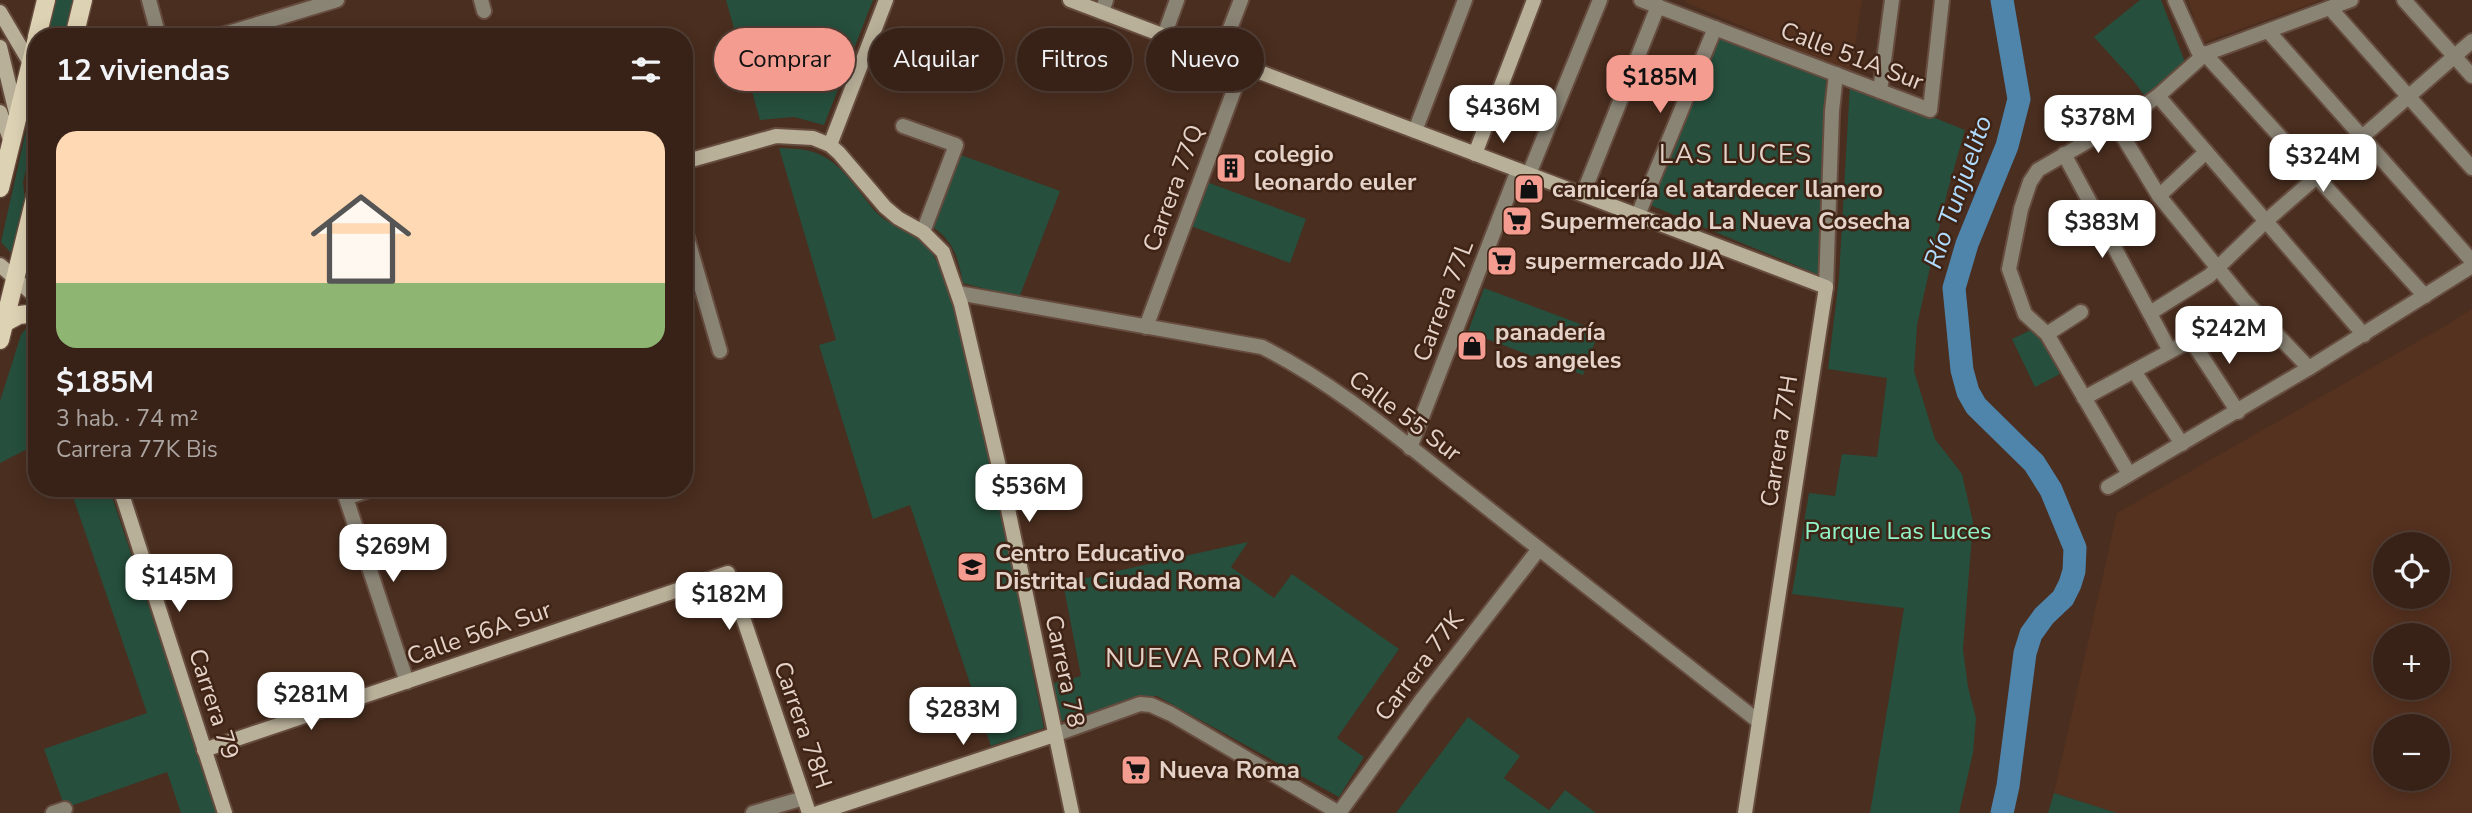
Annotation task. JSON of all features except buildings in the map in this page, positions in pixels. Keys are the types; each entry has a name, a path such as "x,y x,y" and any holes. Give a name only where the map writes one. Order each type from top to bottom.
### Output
{"main road":[{"path":"39,28 46,0"},
{"path":"76,28 83,0"},
{"path":"0,188 11,142 9,115 28,60"},
{"path":"2,331 28,225"},
{"path":"2,331 19,315 28,314"}],"street":[{"path":"149,0 157,28"},
{"path":"245,28 337,0"},
{"path":"693,159 776,136 813,138 830,145 886,0"},
{"path":"1070,0 1104,6 1148,28"},
{"path":"1167,28 1177,0"},
{"path":"1230,28 1241,0"},
{"path":"1415,131 1465,0"},
{"path":"1475,154 1534,0"},
{"name":"Carrera 77L","path":"1410,448 1524,172 1600,0"},
{"name":"Calle 51A Sur","path":"1641,0 1658,6 1676,6 1714,28 1930,110 1942,0"},
{"path":"1881,91 1892,0"},
{"path":"2175,0 2194,46 2425,296"},
{"path":"2129,474 2047,334 2025,314 2008,269 2021,209 2030,182 2038,170 2116,125 2158,96 2204,54 2351,0"},
{"path":"2404,0 2472,76"},
{"path":"1583,194 1658,6"},
{"path":"2330,8 2472,168"},
{"path":"0,12 21,78"},
{"path":"1638,215 1714,28"},
{"path":"2108,487 2364,335 2472,264 2269,30"},
{"path":"2150,313 2208,276 2316,176 2472,41"},
{"path":"0,47 21,78"},
{"path":"1264,74 1826,287"},
{"name":"Carrera 77H","path":"1745,813 1826,287 1832,111 1836,74"},
{"name":"Carrera 77Q","path":"1146,327 1234,91"},
{"path":"2158,96 2364,335"},
{"path":"903,125 956,145 923,232"},
{"path":"2116,125 2159,196 2216,266 2309,368"},
{"name":"Carrera 78","path":"830,145 885,207 923,232 943,253 958,293 1000,471 1072,813"},
{"path":"2159,196 2206,152"},
{"path":"2064,153 2170,351"},
{"path":"693,258 720,351"},
{"path":"0,265 28,290"},
{"name":"Calle 55 Sur","path":"958,293 1262,347 1309,373 1410,448 1758,721"},
{"path":"2047,334 2081,312"},
{"path":"2084,398 2191,340 2238,412"},
{"path":"2134,370 2182,444"},
{"name":"Carrera 79","path":"123,497 225,813"},
{"path":"349,497 346,498 407,682"},
{"name":"Carrera 77K","path":"1339,813 1423,698 1539,549"},
{"name":"Calle 56A Sur","path":"205,750 727,573"},
{"name":"Carrera 78H","path":"727,573 809,813"},
{"path":"818,813 1140,704 1152,705 1171,714 1339,813"},
{"path":"753,813 804,798"}],"shaded area":[{"path":"1862,0 1851,73 1685,2"},
{"path":"2188,0 2321,0 2202,43"},
{"path":"2472,309 2472,813 2117,813 2054,793 2117,513"}],"green space":[{"path":"56,0 73,0 67,28 49,28"},
{"path":"726,0 873,0 855,46 855,28 734,28"},
{"path":"2140,0 2161,0 2185,62 2145,96 2094,37"},
{"path":"1720,34 1826,78 1819,275 1650,205"},
{"name":"Parque Las Luces","path":"1850,84 1965,130 1947,193 1917,325 1914,371 1935,439 1962,474 1973,522 1963,649 1968,687 1976,718 1973,753 1959,813 1870,813 1904,608 1792,594 1809,493 1835,496 1842,454 1877,457 1887,378 1828,369 1839,278"},
{"path":"752,91 837,91 824,125 794,117 760,120"},
{"path":"28,122 28,162 23,182 25,200 12,254 1,242"},
{"path":"779,148 811,151 834,163 882,218 925,245 944,277 954,306 989,454 1044,728 991,746 910,505 873,519 819,345 836,340"},
{"path":"958,154 1060,191 1019,298 963,283 954,251 933,227"},
{"path":"1204,181 1306,219 1290,263 1188,225"},
{"path":"1484,288 1599,331 1583,375 1468,332"},
{"path":"27,327 28,449 0,463 0,401 21,335"},
{"path":"2037,327 2060,374 2035,387 2012,339"},
{"path":"73,497 112,497 218,813 181,813 167,772 65,808 44,749 147,713"},
{"path":"1248,542 1231,567 1274,598 1292,574 1399,649 1337,738 1364,757 1339,797 1157,696 1145,696 1062,721 1051,684 1081,676 1063,583"},
{"path":"1468,717 1520,756 1504,778 1549,810 1565,790 1596,813 1396,813"},
{"path":"2054,793 2117,813 2048,813"}],"waterway":[{"name":"Río Tunjuelito","path":"2002,0 2019,99 2007,146 1967,244 1954,288 1962,370 1968,392 1976,406 2034,463 2051,490 2075,548 2074,571 2070,584 2063,598 2044,616 2031,634 2025,653 2002,813"}],"place":[{"name":"colegio leonardo euler","path":"1231,168"},
{"name":"carnicería el atardecer llanero","path":"1529,189"},
{"name":"Supermercado La Nueva Cosecha","path":"1517,221"},
{"name":"supermercado JJA","path":"1502,261"},
{"name":"panadería los angeles","path":"1472,346"},
{"name":"Centro Educativo Distrital Ciudad Roma","path":"972,567"},
{"name":"Nueva Roma","path":"1136,770"}],"district":[{"name":"LAS LUCES","path":"1736,154"},
{"name":"NUEVA ROMA","path":"1202,658"}]}
